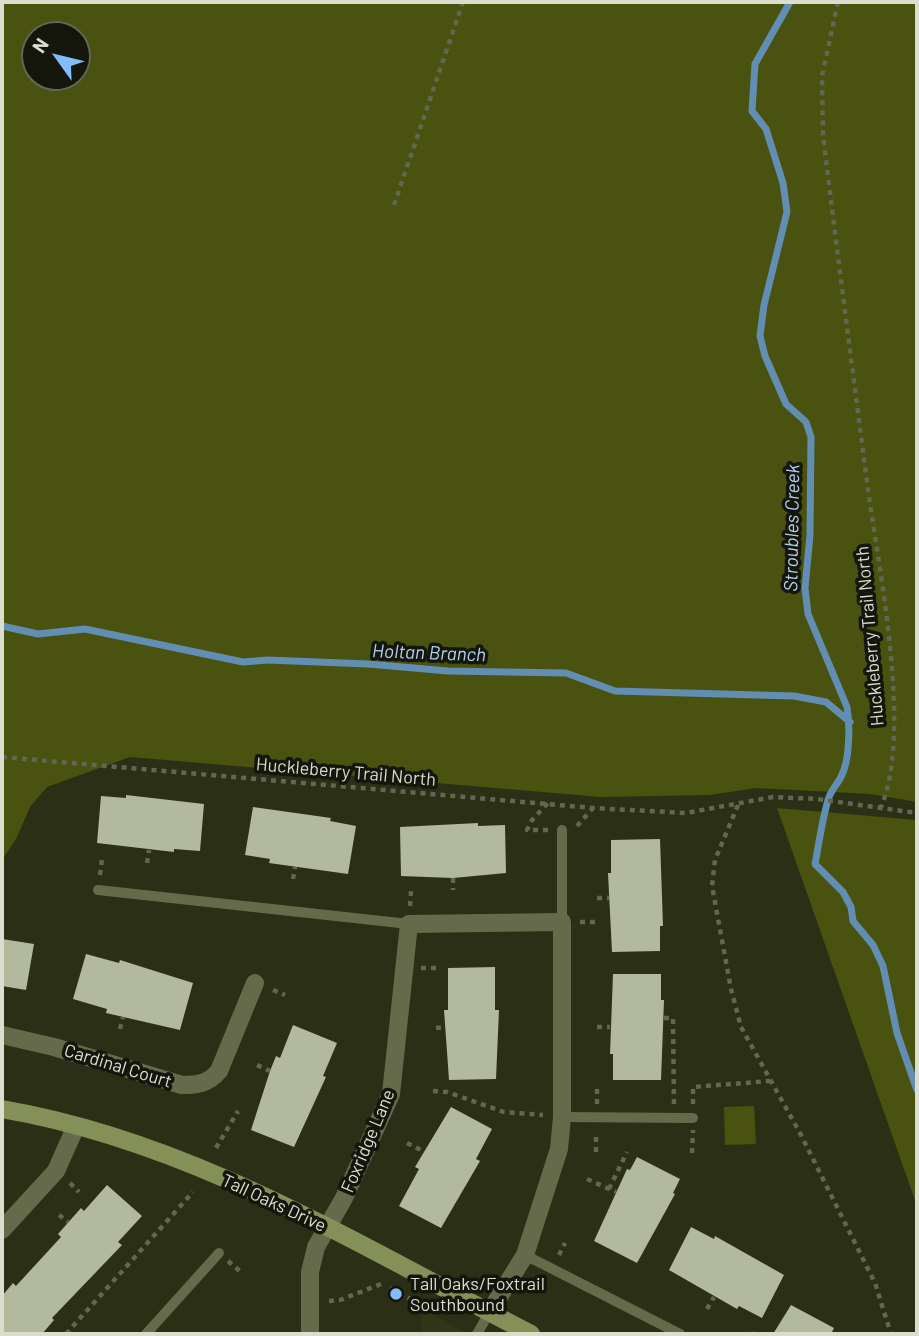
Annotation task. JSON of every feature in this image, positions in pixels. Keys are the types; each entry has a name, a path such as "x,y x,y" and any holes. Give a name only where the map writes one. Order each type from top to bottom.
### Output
{"street":[{"path":"409,924 562,922 562,1117 559,1149 526,1255 489,1313"},
{"name":"Foxridge Lane","path":"310,1334 310,1272 316,1247 344,1198 391,1094 409,924"},
{"name":"Cardinal Court","path":"2,1035 54,1046 181,1086 198,1085 208,1082 219,1071 255,983"},
{"name":"Tall Oaks Drive","path":"2,1109 76,1126 177,1159 326,1228 531,1334"},
{"path":"2,1230 56,1171 76,1126"}],"lane":[{"path":"562,830 562,922"},
{"path":"98,890 409,924"},
{"path":"562,1117 693,1118"},
{"path":"146,1334 219,1252"},
{"path":"526,1255 680,1334"},
{"path":"477,1334 489,1313"}],"path":[{"path":"394,205 464,2"},
{"name":"Huckleberry Trail North","path":"2,757 550,802 593,808 686,813 773,797 881,807 888,790 891,770 893,703 878,557 822,122 825,55 838,2"},
{"path":"527,830 531,820 550,802"},
{"path":"738,804 715,860 712,886 738,1014 769,1081 800,1133 875,1283 891,1334"},
{"path":"881,807 917,813"},
{"path":"575,828 593,808"},
{"path":"147,863 149,850"},
{"path":"293,879 295,867"},
{"path":"453,878 453,890"},
{"path":"597,898 609,898"},
{"path":"120,1029 123,1017"},
{"path":"664,1018 673,1018 674,1091"},
{"path":"436,1027 444,1027"},
{"path":"597,1027 610,1027"},
{"path":"257,1065 270,1071"},
{"path":"693,1087 769,1081"},
{"path":"596,1108 597,1087"},
{"path":"433,1091 447,1092 504,1112 532,1114"},
{"path":"216,1148 238,1111"},
{"path":"596,1130 596,1152"},
{"path":"408,1143 423,1151"},
{"path":"609,1189 627,1152"},
{"path":"587,1179 616,1192"},
{"path":"66,1334 193,1192"},
{"path":"59,1215 68,1222"},
{"path":"337,1301 381,1283"},
{"path":"390,1288 429,1309"},
{"path":"707,1309 714,1297"},
{"path":"750,1334 756,1334"}],"shaded area":[{"path":"422,1309 468,1334 422,1334"}],"green space":[{"path":"2,2 917,2 917,802 870,794 756,788 710,795 601,797 130,757 47,787 30,807 16,839 2,860"},
{"path":"777,808 917,820 917,1206"},
{"path":"754,1106 756,1144 725,1145 724,1107"}],"building":[{"path":"126,795 204,804 200,851 174,849 174,852 97,843 101,796 126,798"},
{"path":"253,807 331,818 330,821 356,826 348,874 269,863 270,859 245,855"},
{"path":"478,823 478,826 505,825 506,873 453,878 401,876 400,827"},
{"path":"660,839 663,926 660,926 660,951 612,952 608,873 611,873 611,840"},
{"path":"2,939 34,944 26,990 2,986"},
{"path":"86,954 119,963 120,960 193,983 180,1030 106,1013 107,1009 73,999"},
{"path":"495,967 495,1010 499,1010 496,1079 449,1080 444,1010 448,1010 448,968"},
{"path":"613,974 661,974 661,1000 664,1000 661,1080 613,1080 613,1054 610,1054"},
{"path":"293,1025 337,1043 323,1076 326,1077 294,1147 251,1130 276,1056 280,1058"},
{"path":"451,1107 492,1129 476,1159 480,1161 441,1228 399,1206 419,1169 415,1167"},
{"path":"637,1157 680,1179 673,1193 675,1194 637,1263 594,1241 627,1169 630,1170"},
{"path":"107,1185 142,1216 118,1242 122,1245 52,1318 54,1320 42,1334 2,1334 2,1296 13,1283 16,1286 61,1237 58,1234 81,1208 84,1211"},
{"path":"691,1227 714,1239 715,1236 784,1275 762,1318 739,1306 737,1309 669,1270"},
{"path":"791,1305 834,1328 831,1334 773,1334"}],"waterway":[{"name":"Stroubles Creek","path":"790,2 755,64 752,111 766,129 783,183 787,212 764,305 760,336 765,356 786,404 806,422 811,437 810,535 805,588 808,614 848,715 846,762 828,800 815,864 843,892 851,907 853,921 873,945 883,966 897,1033 917,1090"},
{"name":"Holtan Branch","path":"2,626 38,634 85,629 243,662 268,660 368,664 448,671 566,673 615,691 794,696 826,702 850,722"}],"place":[{"name":"Tall Oaks/Foxtrail Southbound","path":"396,1294"}]}
